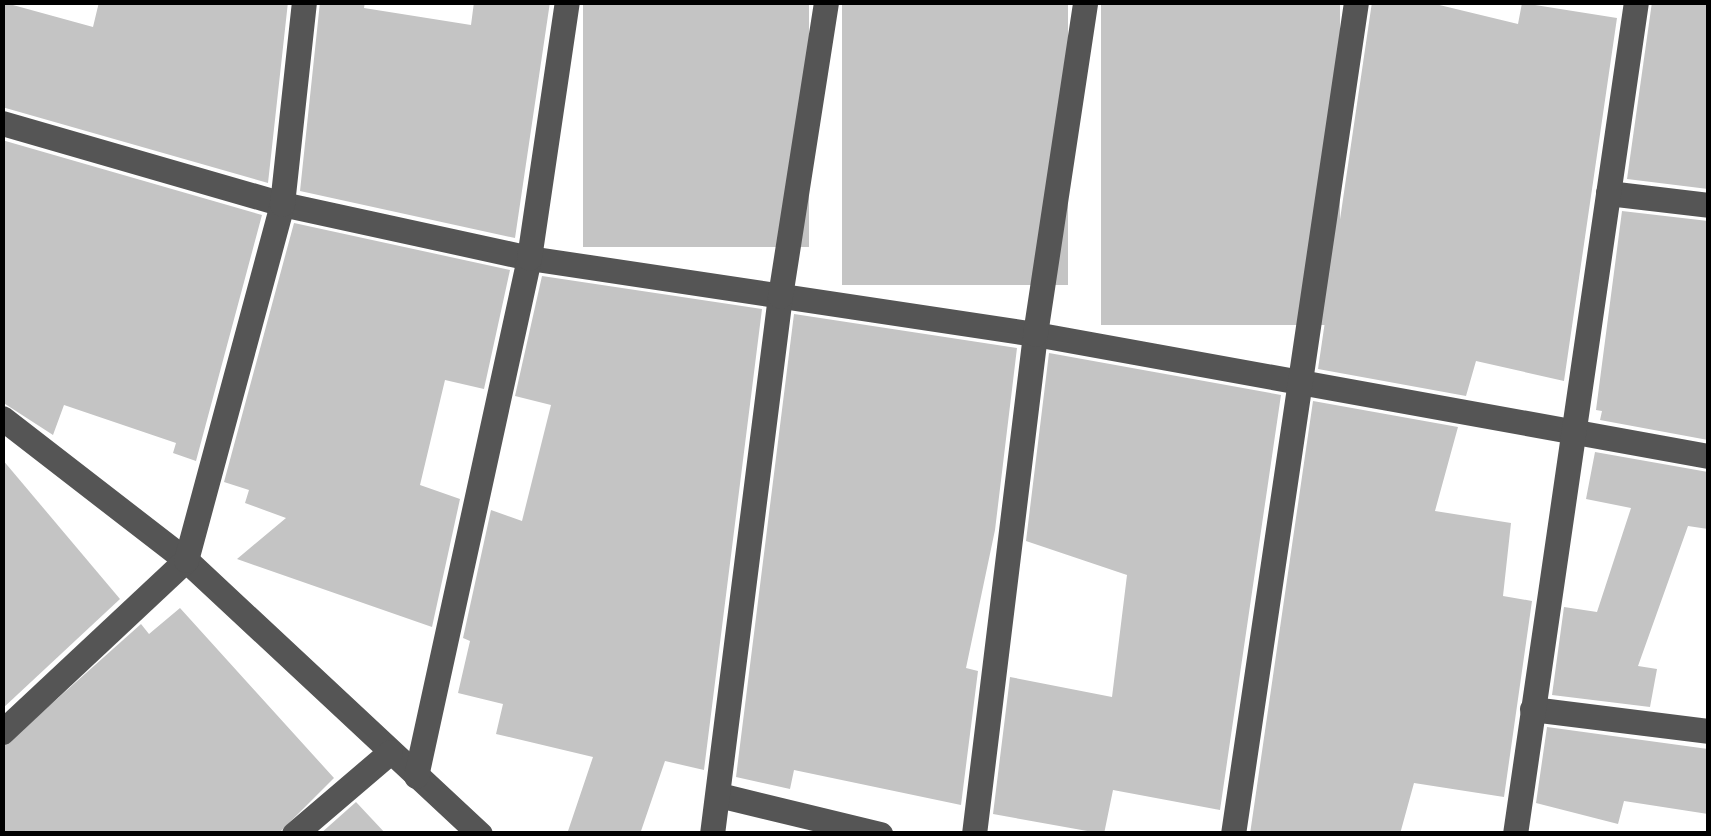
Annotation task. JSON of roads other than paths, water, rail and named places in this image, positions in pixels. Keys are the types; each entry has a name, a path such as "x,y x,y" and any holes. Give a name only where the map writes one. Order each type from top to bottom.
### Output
{"street":[{"path":"2,732 186,560 282,204 304,2"},
{"path":"416,776 529,258 568,2"},
{"path":"712,834 780,296 826,2"},
{"path":"974,834 1035,334 1085,2"},
{"path":"1232,834 1356,2"},
{"path":"1514,834 1636,2"},
{"path":"2,122 282,204 529,258 1035,334 1574,436 1708,456"},
{"path":"1608,193 1708,205"},
{"path":"2,418 186,560 480,834"},
{"path":"1532,710 1708,731"},
{"path":"294,834 390,752"},
{"path":"719,795 880,834"}]}
